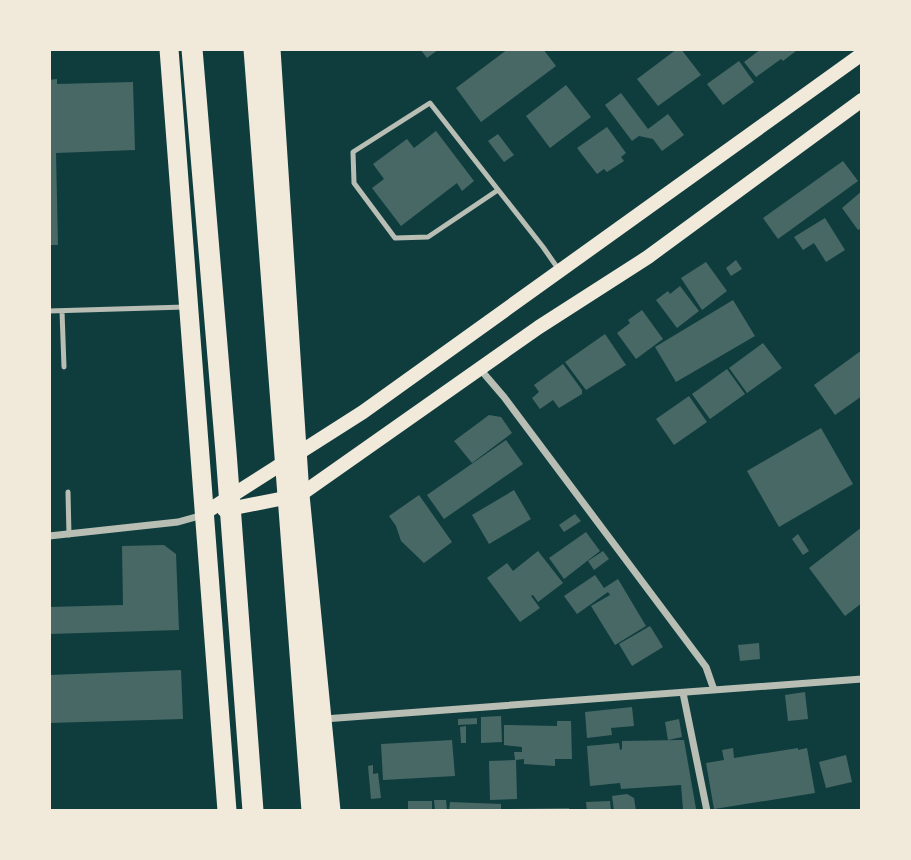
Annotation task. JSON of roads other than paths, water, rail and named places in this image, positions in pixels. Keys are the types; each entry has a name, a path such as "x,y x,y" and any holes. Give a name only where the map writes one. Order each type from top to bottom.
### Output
{"highway":[{"path":"169,49 227,811"},
{"path":"192,49 253,811"},
{"path":"254,49 312,811"},
{"path":"271,49 300,495 331,811"}],"main road":[{"path":"203,514 363,412 861,52"},
{"path":"203,514 300,495 479,368 648,257 862,100"}],"street":[{"path":"479,368 505,397 706,667 714,690"},
{"path":"49,536 69,536 178,522 203,514"},
{"path":"323,719 862,680"},
{"path":"683,693 708,811"}],"lane":[{"path":"498,190 428,237 395,238 354,183 354,152 430,103 498,190 559,271"},
{"path":"49,311 188,307"},
{"path":"62,311 64,367"},
{"path":"68,492 69,536"}]}
